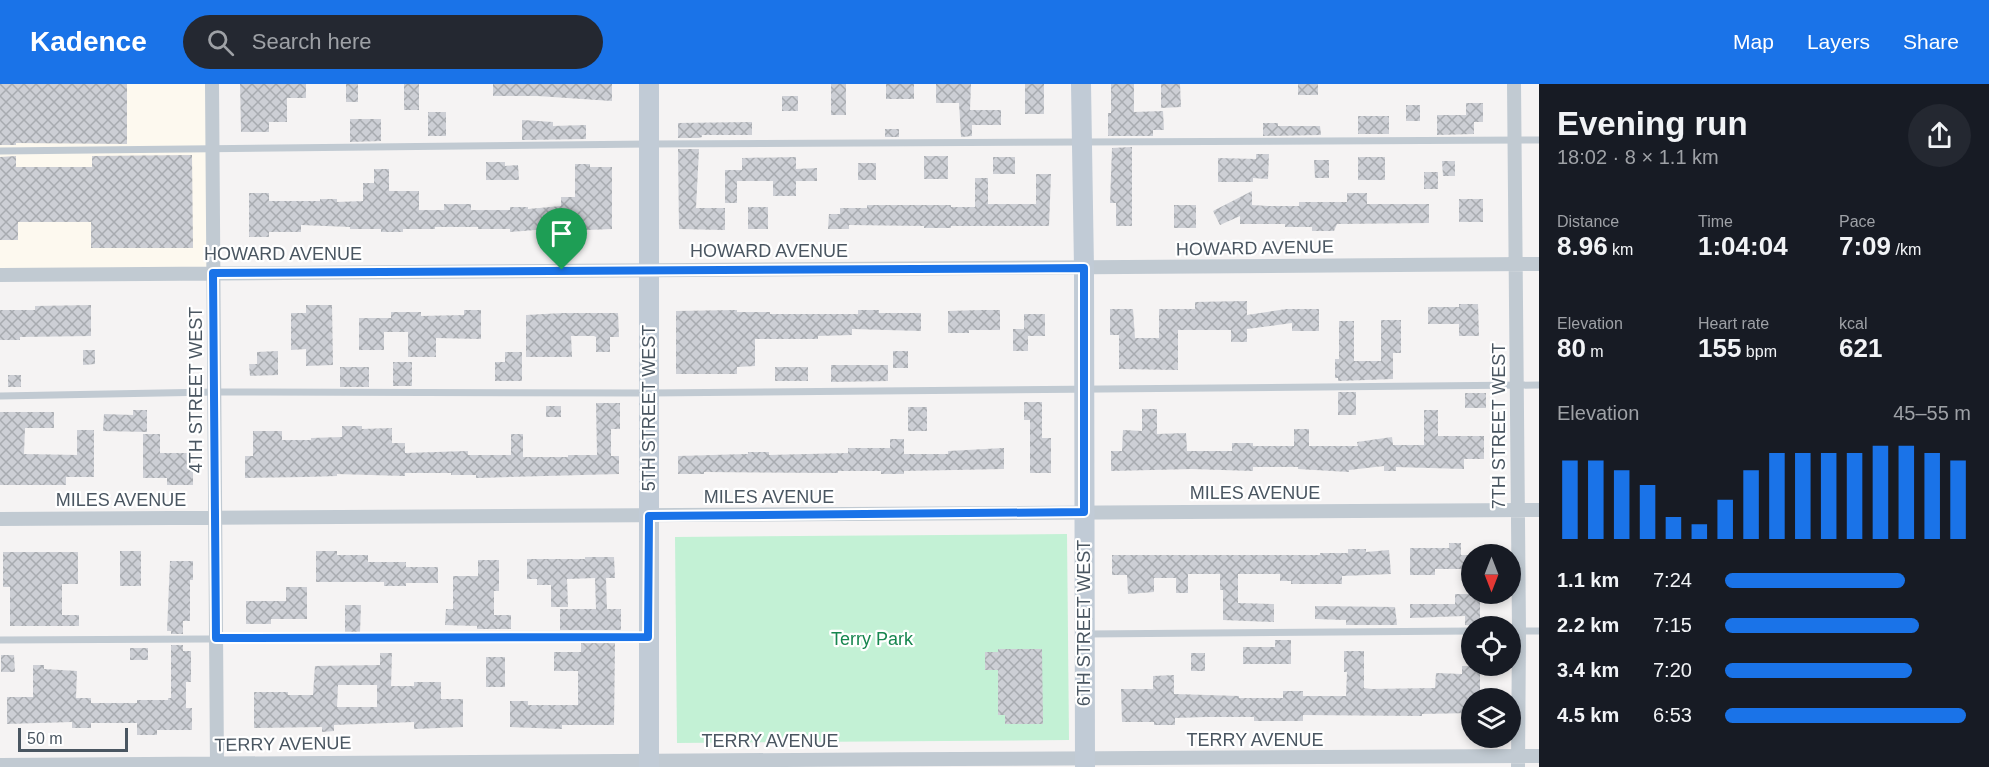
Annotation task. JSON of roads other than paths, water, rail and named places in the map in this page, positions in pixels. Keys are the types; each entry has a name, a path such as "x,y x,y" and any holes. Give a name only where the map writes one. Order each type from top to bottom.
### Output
{"street":[{"name":"4TH STREET WEST","path":"212,84 217,765"},
{"name":"5TH STREET WEST","path":"649,84 649,763"},
{"name":"6TH STREET WEST","path":"1081,84 1084,268 1085,763"},
{"name":"7TH STREET WEST","path":"1514,84 1517,510 1515,616"},
{"name":"HOWARD AVENUE","path":"0,275 1539,264"},
{"name":"MILES AVENUE","path":"0,519 1539,510"},
{"name":"7TH STREET WEST","path":"1516,676 1518,762"},
{"name":"TERRY AVENUE","path":"0,765 1518,762 1539,756"}],"lane":[{"path":"0,151 648,144 1539,140"},
{"path":"0,396 214,392 649,393 1539,385"},
{"path":"1085,634 1461,631"},
{"path":"1521,631 1539,631"},
{"path":"0,640 648,637"}],"park label":[{"name":"Terry Park","path":"872,639"}]}
